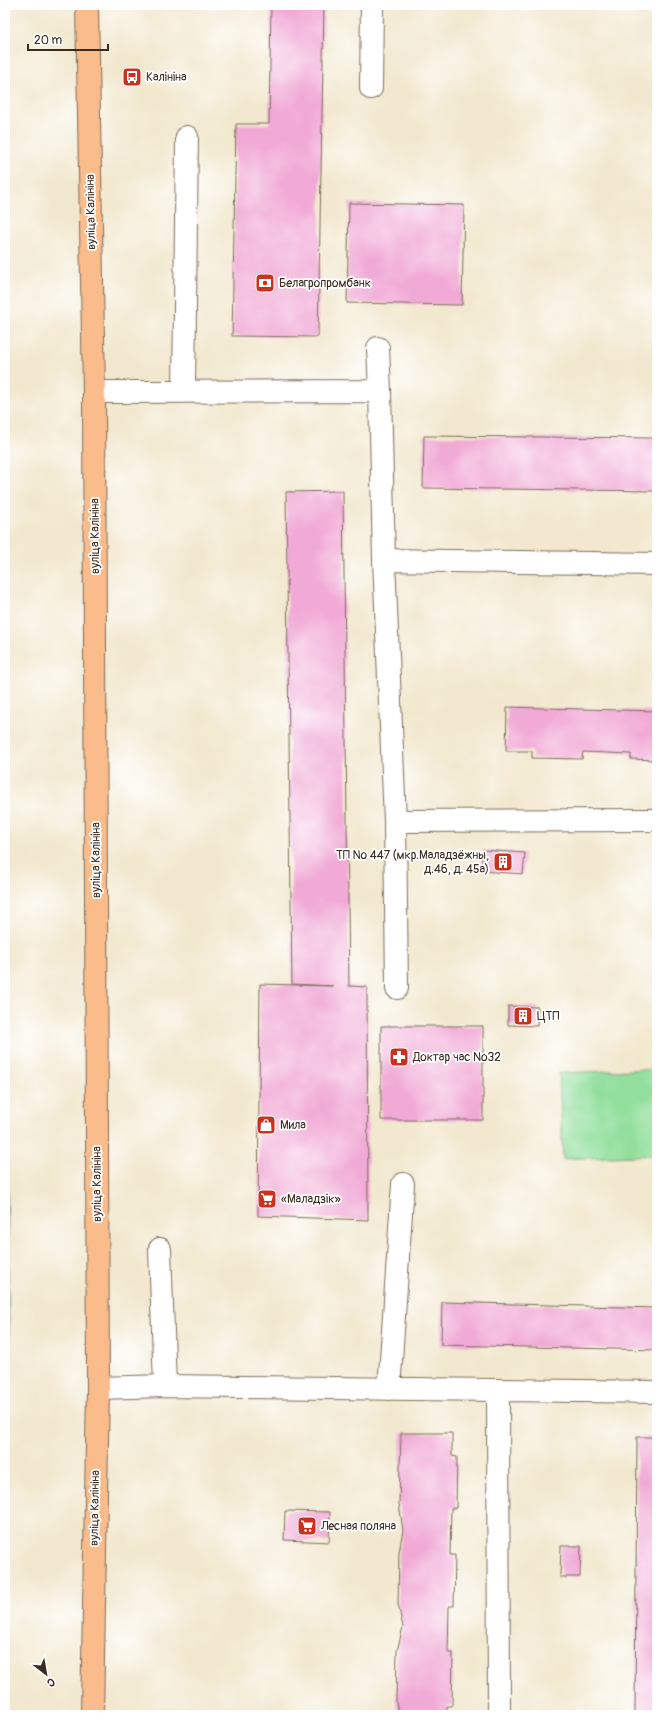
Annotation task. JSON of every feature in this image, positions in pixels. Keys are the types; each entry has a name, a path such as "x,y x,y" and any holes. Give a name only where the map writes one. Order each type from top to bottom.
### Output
{"main road":[{"name":"вуліца Калініна","path":"87,5 94,392 98,1388 92,1715"}],"lane":[{"path":"371,88 372,5"},
{"path":"184,391 187,137"},
{"path":"378,348 384,560 395,821 397,988"},
{"path":"94,392 380,391"},
{"path":"384,560 657,564"},
{"path":"395,821 657,820"},
{"path":"389,1389 403,1184"},
{"path":"160,1249 165,1386"},
{"path":"98,1388 165,1386 657,1392"},
{"path":"498,1391 498,1715"}],"green space":[{"path":"5,1005 9,1339 5,1350"},
{"path":"657,1069 657,1155 563,1159 559,1073"}],"building":[{"path":"271,5 324,5 318,337 232,336 236,124 269,124"},
{"path":"349,203 464,205 462,305 347,303"},
{"path":"424,436 657,438 657,491 423,488"},
{"path":"343,491 349,986 367,987 368,1220 258,1216 260,984 333,986 292,984 286,492"},
{"path":"507,707 657,711 657,760 631,759 631,754 583,752 582,759 532,758 532,751 506,751"},
{"name":"ТП № 447 (мкр.Маладзёжны, д.46, д. 45а)","path":"483,850 525,853 523,874 481,871"},
{"name":"ЦТП","path":"508,1006 538,1007 537,1026 508,1025"},
{"path":"381,1026 483,1026 483,1120 381,1120"},
{"path":"442,1302 657,1308 657,1350 441,1345"},
{"path":"401,1433 452,1433 452,1456 457,1457 456,1508 451,1508 450,1555 455,1555 454,1606 449,1606 448,1653 453,1653 452,1706 447,1706 447,1715 398,1715 396,1701 397,1651 403,1627 398,1604 399,1552 403,1530 399,1504"},
{"path":"637,1437 657,1437 657,1715 635,1715"},
{"name":"Лесная поляна","path":"285,1511 330,1512 329,1542 284,1540"},
{"path":"561,1546 581,1546 580,1577 560,1577"}],"place":[{"name":"Калініна","path":"132,77"},
{"name":"Белагропромбанк","path":"265,283"},
{"name":"ТП № 447 (мкр.Маладзёжны, д.46, д. 45а)","path":"503,862"},
{"name":"ЦТП","path":"523,1016"},
{"name":"Доктар час №32","path":"399,1057"},
{"name":"Мила","path":"266,1125"},
{"name":"«Маладзік»","path":"267,1199"},
{"name":"Лесная поляна","path":"307,1526"}]}
